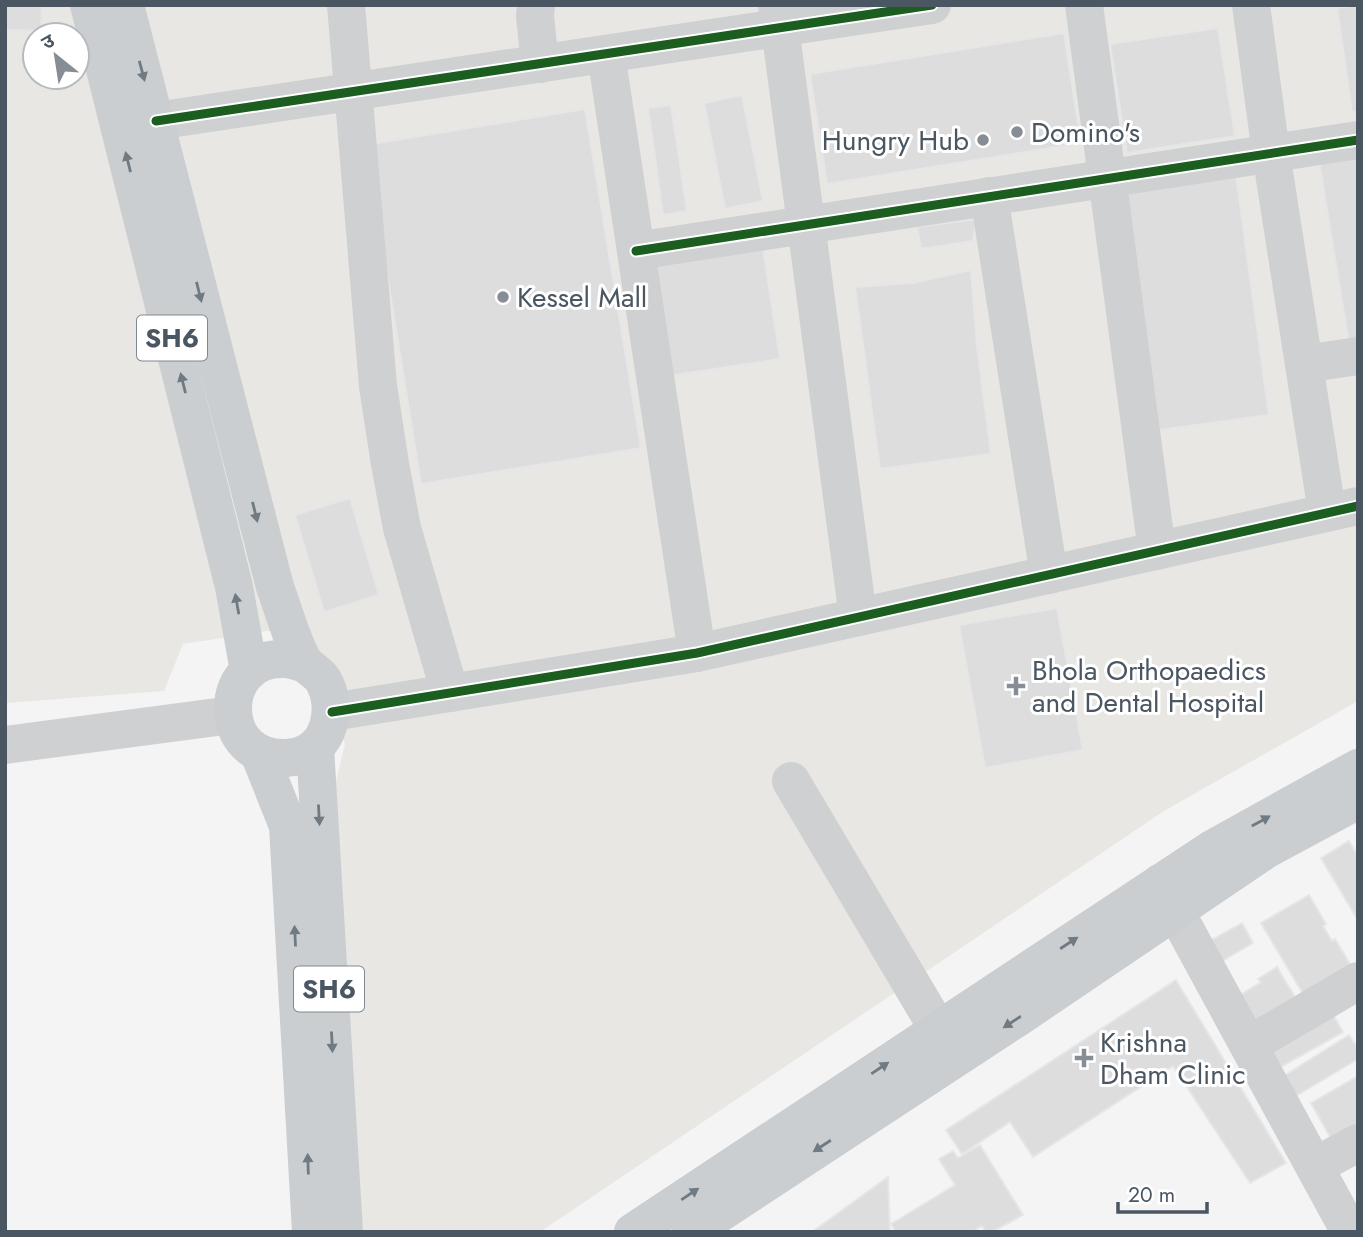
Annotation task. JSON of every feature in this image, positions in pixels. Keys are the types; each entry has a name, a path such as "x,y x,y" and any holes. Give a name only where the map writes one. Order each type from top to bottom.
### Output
{"main road":[{"name":"SH6","path":"89,5 234,587 248,671"},
{"name":"SH6","path":"125,5 275,587 305,664 321,677 330,694 332,712"},
{"path":"232,715 237,686 248,671 267,661 285,659 305,664"},
{"path":"259,753 273,758 297,756 315,747 327,732 332,712"},
{"name":"SH6","path":"232,715 234,724 245,742 259,753 288,826 311,1232"},
{"name":"SH6","path":"315,747 344,1232"},
{"path":"703,1229 1020,1016 1168,897 1212,849 1358,768"},
{"path":"633,1232 939,1029 1168,897 1267,849 1358,800"}],"street":[{"path":"346,5 378,386 402,528 450,693"},
{"path":"536,5 540,64"},
{"path":"156,121 606,54 779,17 932,5"},
{"path":"1084,5 1157,551"},
{"path":"332,712 697,653 1343,509 1304,364 1251,5"},
{"path":"779,17 858,617"},
{"path":"606,54 697,653"},
{"path":"636,251 1358,140"},
{"path":"989,196 1049,575"},
{"path":"1304,364 1358,356"},
{"path":"5,745 232,715"},
{"path":"791,781 939,1029"},
{"path":"1168,897 1350,1232"},
{"path":"1249,1045 1358,981"},
{"path":"1315,1166 1358,1143"}],"shaded area":[{"path":"6,5 1358,5 1358,701 1164,811 540,1232 360,1232 327,820 345,744 305,625 183,644 164,691 5,703"}],"building":[{"path":"5,5 42,5 41,21 21,21 21,30 5,30"},
{"path":"1358,5 1358,112 1352,112 1337,8"},
{"path":"1218,28 1235,136 1127,153 1110,44"},
{"path":"1064,33 1081,143 827,184 810,74"},
{"path":"742,95 763,201 725,209 704,103"},
{"path":"671,105 687,211 663,215 648,108"},
{"name":"Kessel Mall","path":"585,109 641,448 421,484 366,145"},
{"path":"1358,154 1358,354 1351,356 1319,161"},
{"path":"1236,175 1269,415 1159,430 1126,190"},
{"path":"758,215 780,359 668,376 646,233"},
{"path":"976,219 973,241 921,249 917,227"},
{"path":"971,270 977,346 991,454 880,469 855,287 912,283"},
{"path":"350,498 379,595 324,612 295,515"},
{"path":"1057,608 1083,750 985,768 959,625"},
{"path":"1349,841 1358,856 1358,920 1321,858"},
{"path":"1309,895 1326,924 1323,926 1332,941 1335,939 1354,971 1306,999 1261,923"},
{"path":"1242,923 1253,943 1212,967 1201,946"},
{"path":"1277,967 1301,1007 1255,1027 1237,997 1261,982 1258,979"},
{"path":"1176,980 1286,1163 1250,1183 1173,1066 1033,1157 1010,1122 962,1154 946,1130"},
{"path":"1326,1002 1343,1032 1270,1073 1253,1043"},
{"path":"1349,1035 1358,1049 1358,1059 1291,1099 1279,1079"},
{"path":"1358,1076 1358,1131 1334,1144 1311,1103"},
{"path":"980,1145 1023,1215 992,1232 986,1232 982,1226 972,1232 896,1232 891,1224 955,1185 939,1159 953,1151 958,1158"},
{"path":"888,1177 890,1232 812,1232"}],"cycle path":[{"path":"156,121 932,5"},
{"path":"636,251 1358,140"},
{"path":"332,712 697,653 1358,506"}],"place":[{"name":"Domino's","path":"1017,132"},
{"name":"Hungry Hub","path":"983,140"},
{"name":"Kessel Mall","path":"503,297"},
{"name":"Bhola Orthopaedics and Dental Hospital","path":"1016,686"},
{"name":"Krishna Dham Clinic","path":"1084,1058"}]}
